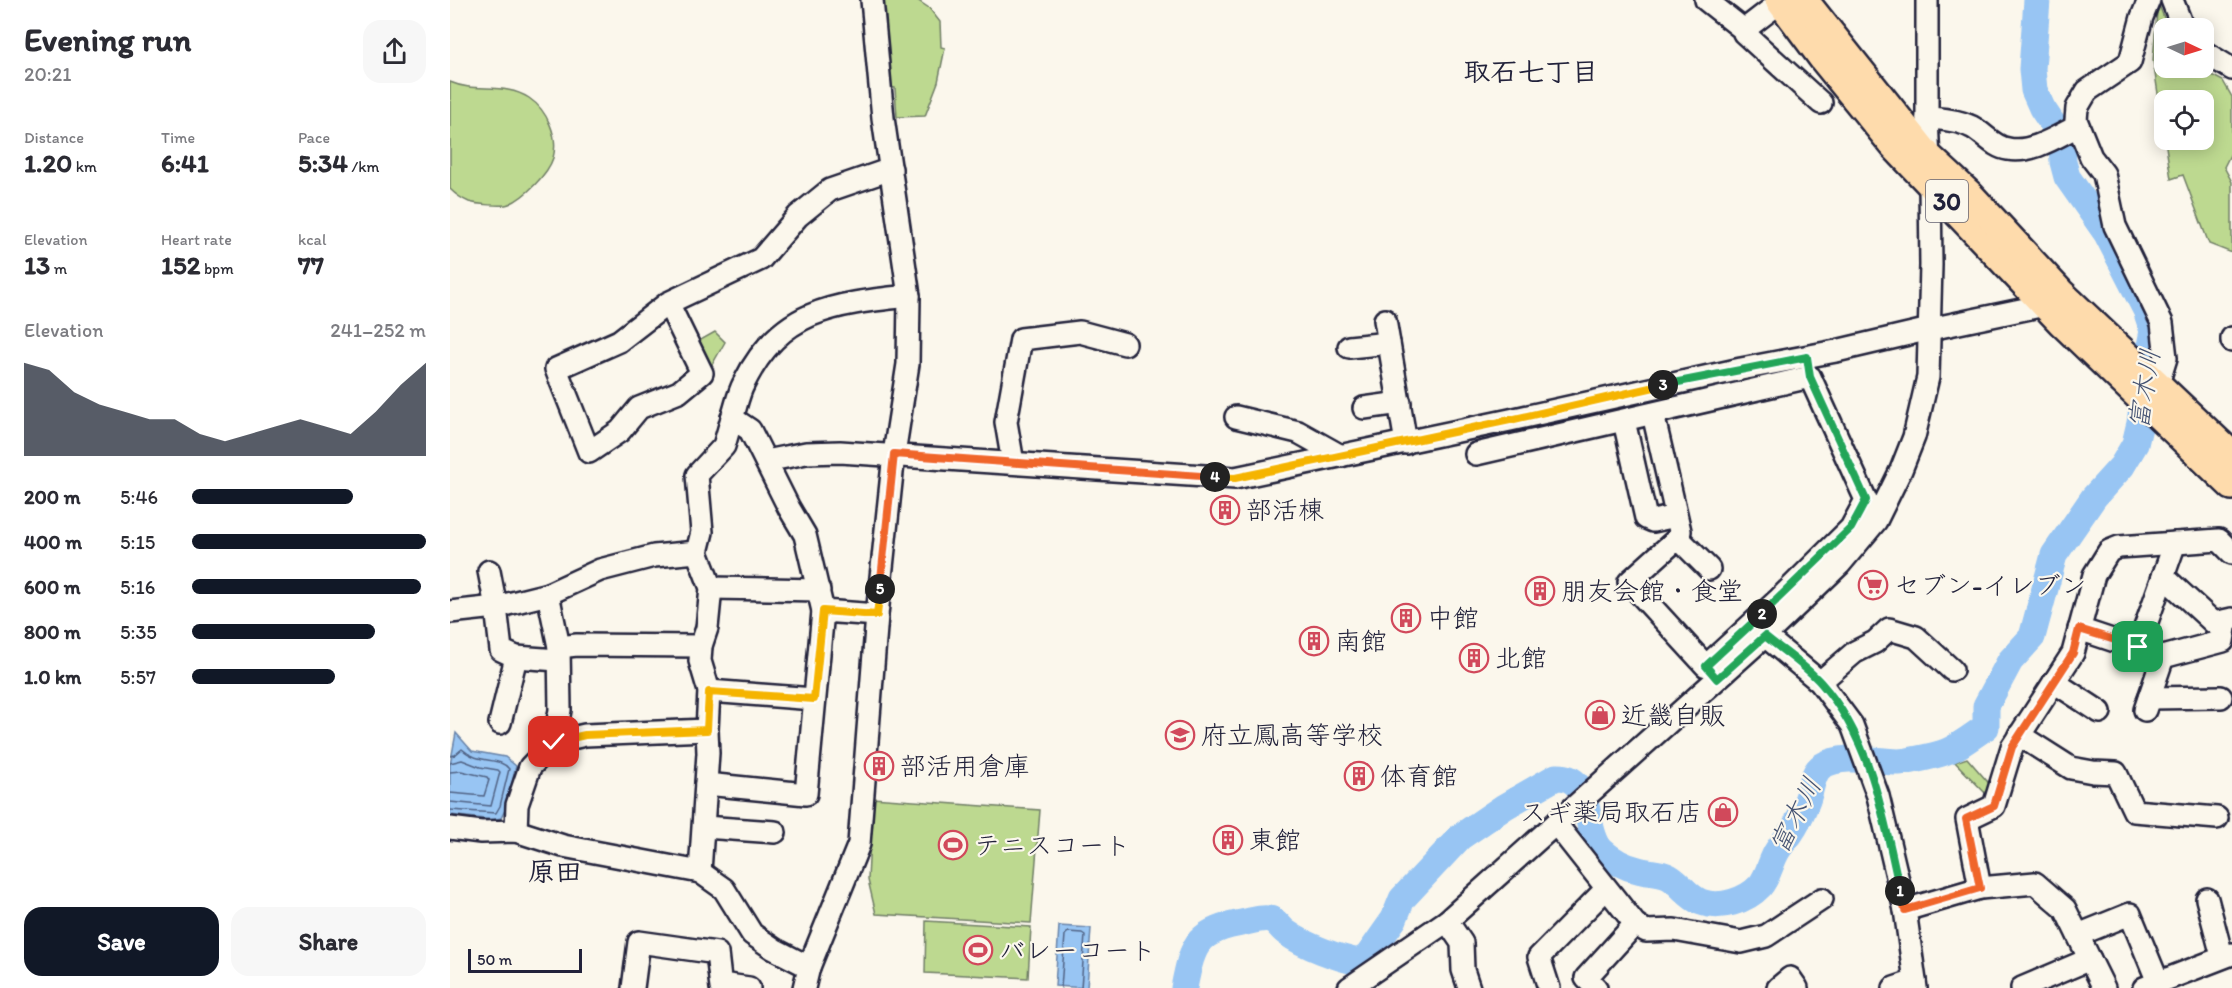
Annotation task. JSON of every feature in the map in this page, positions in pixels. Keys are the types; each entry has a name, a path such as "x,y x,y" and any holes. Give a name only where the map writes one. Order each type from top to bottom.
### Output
{"main road":[{"name":"30","path":"1787,0 1928,156 1969,194 2053,299"},
{"name":"30","path":"1787,0 1822,60 1894,146 1930,184 2146,385 2229,446"},
{"name":"30","path":"2146,385 2232,486"}],"street":[{"path":"804,988 809,967 859,844 877,615 894,454 908,364 909,296 883,118 872,0"},
{"path":"1706,0 1744,30 1744,33 1821,103"},
{"path":"1744,30 1787,0"},
{"path":"1712,673 1765,636 1840,564 1876,521 1914,437 1928,377 1930,329 1927,0"},
{"path":"1927,118 1954,120 1973,127 1997,146 2009,150 2026,149 2066,132 2087,91 2130,62 2148,0"},
{"path":"2172,0 2179,18"},
{"path":"2214,58 2232,69"},
{"path":"2066,132 2104,174 2115,226 2162,323 2166,358 2146,385"},
{"path":"668,303 702,373 679,393 639,408 620,431 589,452 556,369 619,341 668,303 761,259 798,216 830,190 891,169"},
{"path":"700,872 709,692 700,661 701,646 707,628 711,588 697,552 702,532 697,476 724,446 744,383 771,340 785,328 817,312 861,301 909,296"},
{"path":"1476,454 1653,414 1930,329 2053,299"},
{"path":"1385,320 1406,443"},
{"path":"1013,463 1006,422 1021,339 1080,332 1125,344"},
{"path":"1349,347 1389,343"},
{"path":"766,461 823,451 1235,478 1741,369 1809,367"},
{"path":"1349,988 1447,921 1556,824 1712,673 1851,528 1866,500 1809,367"},
{"path":"1364,408 1400,403"},
{"path":"1653,414 1680,531 1678,538 1629,582 1712,673"},
{"path":"1236,417 1298,432 1341,456"},
{"path":"706,784 806,794 823,611 805,535 750,430 732,418"},
{"path":"1624,421 1646,518 1653,521 1676,516"},
{"path":"1678,538 1709,569"},
{"path":"1980,888 1966,819 1994,806 2012,747 2073,653 2094,575 2109,551 2119,548 2219,540 2232,553"},
{"path":"2138,647 2175,543"},
{"path":"450,612 496,607 548,594 600,570 654,556 697,552"},
{"path":"489,571 501,650 516,657 558,654 577,645 701,646"},
{"path":"2079,629 2163,657 2223,641 2229,620 2214,623 2163,576"},
{"path":"711,588 819,590"},
{"path":"516,831 517,805 530,767 554,742 560,710 558,654 548,594"},
{"path":"823,611 877,615"},
{"path":"1820,682 1855,652 1875,642 1889,629 1916,637 1952,670"},
{"path":"1765,636 1820,682 1852,725 1878,796 1905,910 1916,985 1893,988"},
{"path":"500,723 516,657"},
{"path":"2163,657 2147,704 2221,697"},
{"path":"2054,681 2100,712"},
{"path":"709,692 814,699"},
{"path":"554,742 585,735 707,730"},
{"path":"2019,735 2072,768 2116,773 2134,810 2217,818"},
{"path":"1556,824 1635,924 1646,931 1674,930 1741,942 1766,936 1822,899"},
{"path":"704,827 775,832"},
{"path":"450,828 481,832 516,831 563,846 700,872 724,889 752,934 774,949 809,967"},
{"path":"1905,910 1980,888 2035,883 2065,909 2104,988"},
{"path":"1549,988 1539,957 1606,889"},
{"path":"2078,935 2130,914 2151,985 2227,955 2207,899"},
{"path":"1447,921 1462,943 1464,970 1469,988"},
{"path":"1596,988 1586,978 1635,924"},
{"path":"633,988 639,942 717,952 721,986 749,988"},
{"path":"2022,988 2090,959"},
{"path":"1778,988 1790,978 1797,988"}],"green space":[{"path":"878,0 917,0 929,8 940,22 941,47 945,48 938,82 925,116 897,117 895,88 887,87"},
{"path":"2159,5 2164,18 2156,18"},
{"path":"2214,76 2223,81 2232,97 2232,151 2224,167 2232,182 2232,253 2209,244 2183,175 2171,179 2167,150 2214,150 2214,90 2157,90 2156,78"},
{"path":"450,82 470,87 520,93 535,103 546,117 553,133 553,158 541,178 515,201 501,205 472,203 450,189"},
{"path":"715,332 725,342 709,370 697,342"},
{"path":"1967,758 1993,788 1989,797 1955,762"},
{"name":"テニスコート","path":"872,798 1040,810 1031,923 876,914 868,880"},
{"name":"バレーコート","path":"926,921 1031,927 1028,978 925,973"}],"water":[{"path":"456,733 472,751 505,757 516,766 506,808 501,818 493,820 450,815 450,765"},
{"path":"1059,926 1091,928 1087,988 1055,986"}],"waterway":[{"name":"富木川","path":"1184,988 1191,960 1200,941 1217,930 1260,919 1273,920 1294,938 1312,947 1359,962 1368,956 1394,919 1402,899 1460,837 1504,807 1556,777 1569,779 1577,785 1583,795 1596,842 1610,857 1633,869 1669,877 1701,902 1716,905 1740,900 1763,882 1778,850 1798,821 1814,777 1822,766 1850,759 1899,762 1926,757 1952,749 1986,727 1986,706 2010,661 2032,637 2054,555 2094,497 2122,466 2135,444 2153,331 2146,310 2107,234 2067,177 2058,132 2042,108 2034,90 2032,69 2037,0"}],"place":[{"name":"部活棟","path":"1225,510"},
{"name":"セブン-イレブン","path":"1873,585"},
{"name":"朋友会館・食堂","path":"1540,591"},
{"name":"中館","path":"1406,618"},
{"name":"南館","path":"1314,641"},
{"name":"北館","path":"1474,658"},
{"name":"近畿自販","path":"1600,715"},
{"name":"府立鳳高等学校","path":"1180,735"},
{"name":"部活用倉庫","path":"879,766"},
{"name":"体育館","path":"1359,776"},
{"name":"スギ薬局取石店","path":"1723,812"},
{"name":"東館","path":"1228,840"},
{"name":"テニスコート","path":"953,845"},
{"name":"バレーコート","path":"978,950"}],"district":[{"name":"取石七丁目","path":"1531,71"},
{"name":"原田","path":"555,871"}],"route":[{"path":"554,742 585,735 707,730 709,692 814,699 823,611 877,615 894,454 1235,478 1741,369 1807,357 1810,377 1866,500 1851,528 1706,666 1717,679 1765,636 1820,682 1852,725 1865,758 1878,796 1905,910 1980,888 1966,819 1994,806 2012,747 2073,653 2079,629 2138,647"}]}
